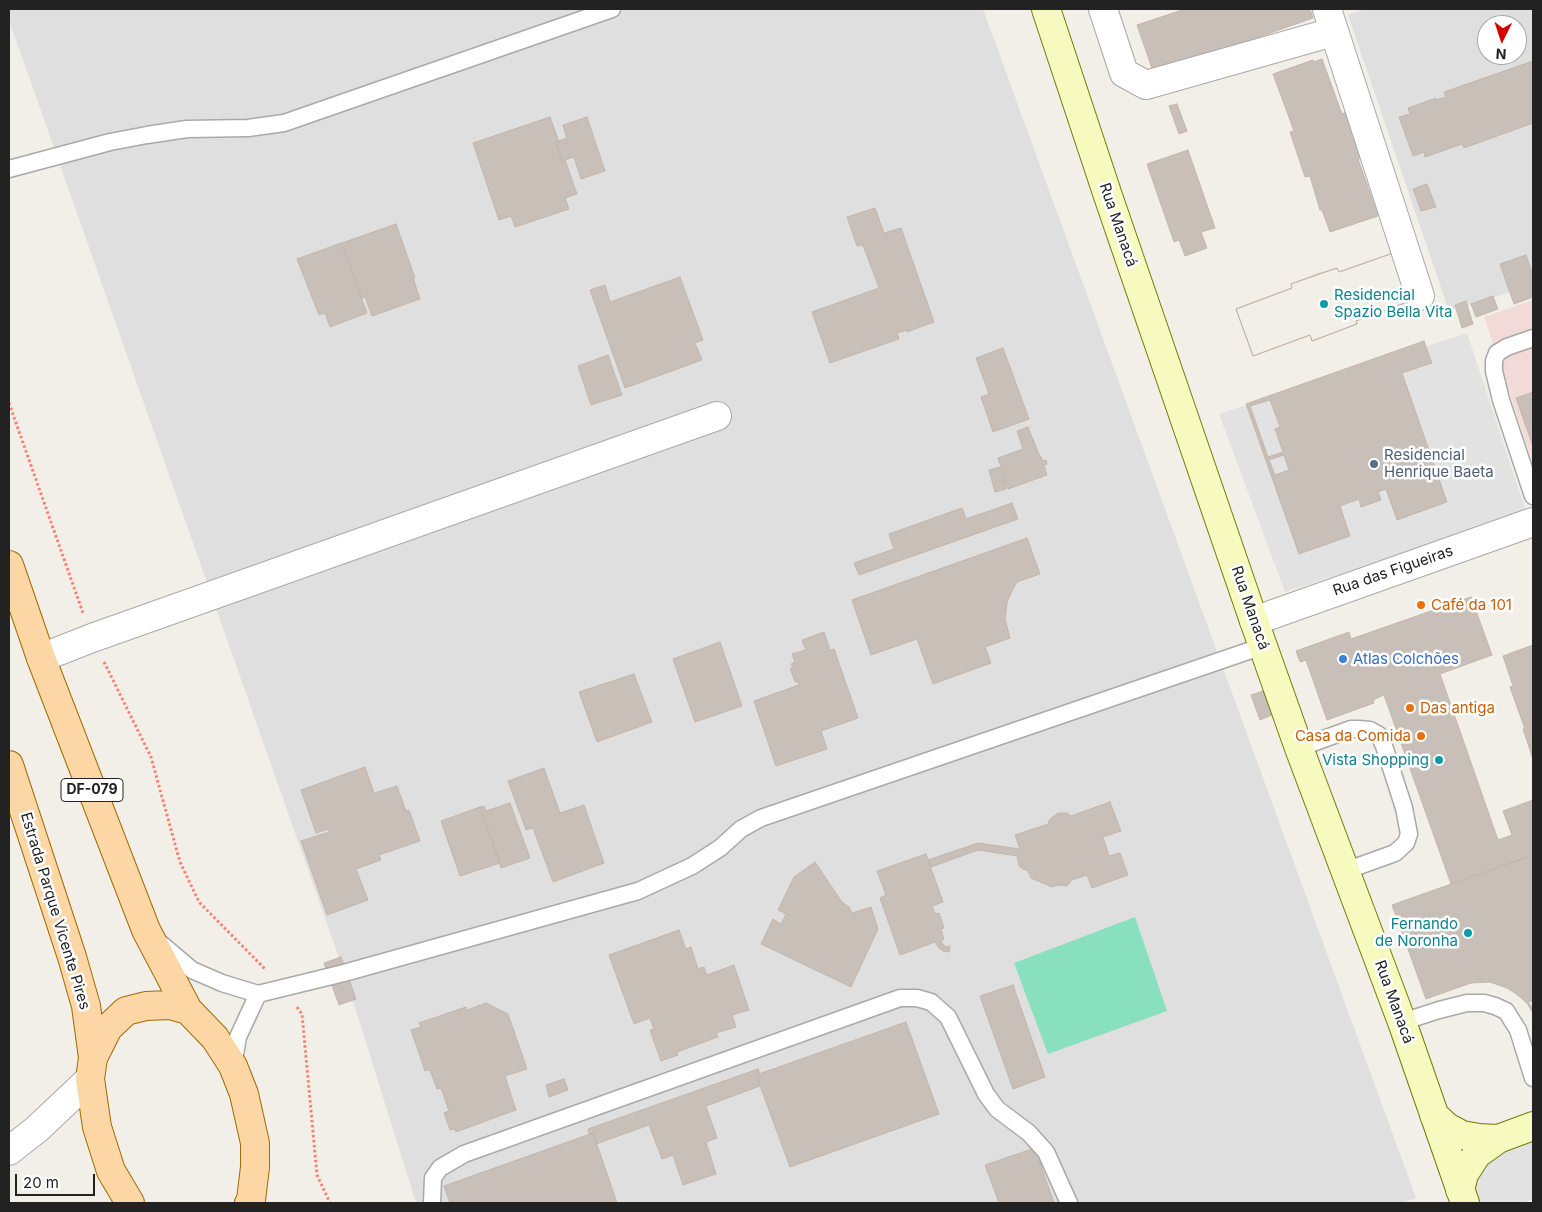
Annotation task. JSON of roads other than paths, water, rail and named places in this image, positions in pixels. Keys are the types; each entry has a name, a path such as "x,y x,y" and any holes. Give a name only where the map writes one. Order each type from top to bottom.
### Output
{"main road":[{"name":"DF-079","path":"9,565 41,658 146,930 188,1010 215,1038 233,1066 244,1094 255,1142 255,1166 251,1202"},
{"name":"Estrada Parque Vicente Pires","path":"9,765 72,957 86,1006 97,1127 111,1171 130,1203"},
{"path":"92,1068 108,1028 126,1011 146,1006 170,1005 188,1010"}],"street":[{"name":"Rua Manacá","path":"1046,9 1108,196 1263,646 1299,748 1402,1022 1462,1197"},
{"path":"1103,9 1124,73 1146,85 1330,21 1420,296"},
{"path":"41,658 92,638 717,416"},
{"name":"Rua das Figueiras","path":"1254,620 1533,522"},
{"path":"9,1151 37,1129 92,1068"},
{"path":"1434,1115 1447,1127 1462,1135 1498,1139"},
{"path":"1462,1197 1464,1174 1476,1154 1498,1139 1533,1126"}],"lane":[{"path":"9,168 110,142 146,135 187,130 248,128 284,123 612,9"},
{"path":"1533,338 1507,347 1497,353 1494,366 1501,400 1533,496"},
{"path":"146,930 192,970 222,983 258,994 284,988 638,890 692,866 720,848 741,829 761,818 1263,646"},
{"path":"1299,748 1351,729 1370,730 1379,735 1384,746 1404,808 1409,834 1406,842 1395,853 1345,871"},
{"path":"233,1066 238,1037 258,994"},
{"path":"432,1203 433,1178 440,1168 464,1154 900,998 917,998 931,1002 948,1017 986,1094 996,1109 1029,1133 1046,1152 1068,1203"},
{"path":"1402,1022 1467,1003 1484,1003 1496,1006 1506,1011 1518,1030 1533,1078"}],"place":[{"name":"Residencial Spazio Bella Vita","path":"1324,304"},
{"name":"Residencial Henrique Baeta","path":"1374,464"},
{"name":"Café da 101","path":"1421,605"},
{"name":"Atlas Colchões","path":"1343,659"},
{"name":"Das antiga","path":"1410,708"},
{"name":"Casa da Comida","path":"1421,736"},
{"name":"Vista Shopping","path":"1439,760"},
{"name":"Fernando de Noronha","path":"1468,933"}]}
